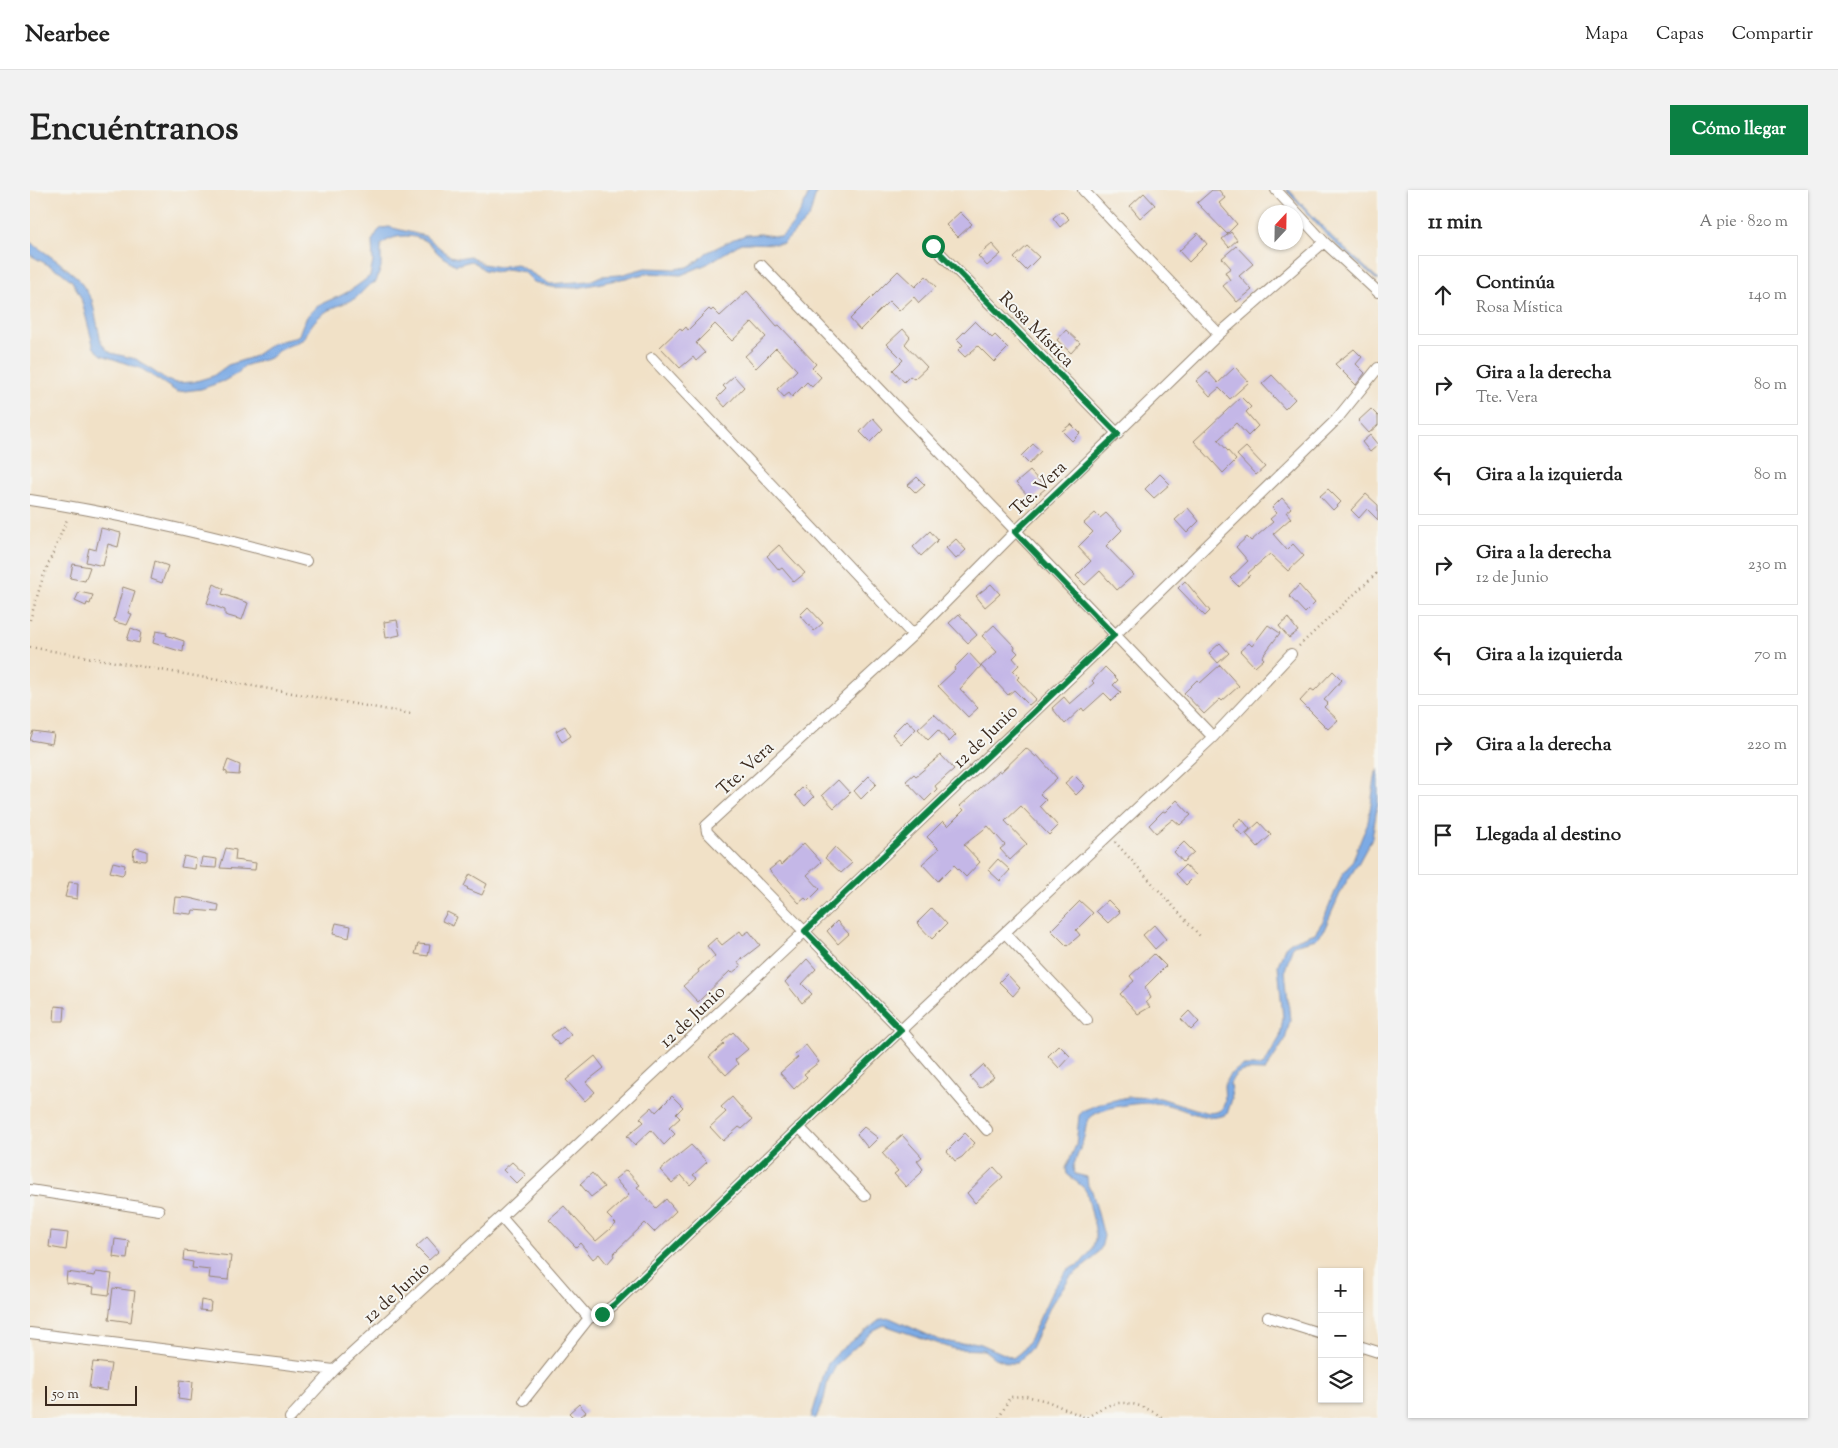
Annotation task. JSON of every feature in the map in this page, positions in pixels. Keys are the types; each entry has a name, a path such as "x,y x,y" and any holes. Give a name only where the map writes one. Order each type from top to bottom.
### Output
{"street":[{"path":"1083,190 1220,334"},
{"path":"1276,190 1324,242 1378,292"},
{"name":"Tte. Vera","path":"805,931 707,832 706,826 913,635 1015,532 1220,334 1324,242"},
{"name":"Rosa Mística","path":"933,246 1118,434"},
{"path":"761,265 1213,737"},
{"path":"652,358 913,635"},
{"name":"12 de Junio","path":"290,1418 334,1370 501,1217 805,931 1114,635 1336,420 1378,368"},
{"path":"30,500 72,506 223,538 306,560"},
{"path":"524,1400 589,1318 602,1314 615,1304 901,1030 1213,737 1291,654"},
{"path":"805,931 901,1030 987,1130"},
{"path":"1005,933 1087,1020"},
{"path":"799,1127 865,1196"},
{"path":"30,1190 159,1210"},
{"path":"501,1217 589,1318"},
{"path":"1268,1317 1318,1333"},
{"path":"30,1333 334,1370"},
{"path":"1363,1347 1378,1352"}],"path":[{"path":"30,620 43,578 72,506"},
{"path":"1291,654 1378,572"},
{"path":"30,647 412,714"},
{"path":"1108,835 1200,936"},
{"path":"999,1418 1010,1397 1026,1396 1047,1401 1086,1418 1106,1406 1119,1402 1151,1410 1163,1418"}],"water":[{"path":"810,190 817,190 809,218 783,244 741,243 707,264 681,275 650,273 577,288 551,287 534,282 524,272 507,269 496,272 484,270 471,261 456,265 441,256 431,245 419,238 406,236 392,238 381,245 381,267 376,282 369,285 354,299 322,314 310,327 304,339 279,350 270,358 244,366 238,373 224,381 201,389 177,392 142,369 102,355 94,348 81,298 72,281 61,272 30,255 30,242 78,278 92,300 101,342 111,353 136,359 166,380 176,383 193,382 213,376 228,365 253,357 273,343 299,335 306,319 314,309 348,292 370,276 373,262 372,241 382,228 389,227 425,236 450,256 458,258 470,256 483,264 499,267 516,264 550,284 590,281 601,276 620,275 645,268 675,269 688,267 706,253 746,235 760,234 781,237 791,227"},
{"path":"1286,190 1289,190 1303,205 1300,205"},
{"path":"1303,205 1333,238 1378,281 1331,240 1303,209"},
{"path":"1378,769 1378,802 1372,838 1342,889 1323,932 1316,939 1293,945 1285,970 1290,1020 1285,1040 1265,1071 1244,1071 1236,1075 1230,1084 1232,1099 1227,1114 1220,1116 1198,1115 1168,1105 1139,1103 1105,1110 1096,1114 1088,1121 1073,1168 1075,1174 1087,1177 1088,1186 1092,1191 1104,1236 1101,1248 1092,1260 1071,1276 1052,1303 1031,1348 1017,1363 1008,1363 993,1357 984,1350 954,1349 884,1325 874,1330 837,1364 828,1380 824,1399 816,1418 811,1418 827,1365 838,1352 881,1319 890,1318 939,1340 960,1344 972,1342 981,1344 1013,1358 1022,1351 1031,1337 1053,1289 1068,1269 1080,1264 1092,1250 1095,1239 1095,1228 1087,1193 1084,1188 1067,1174 1066,1168 1076,1145 1079,1116 1082,1111 1102,1103 1128,1097 1160,1098 1208,1113 1217,1112 1222,1109 1225,1102 1224,1086 1229,1075 1242,1066 1260,1066 1265,1063 1280,1037 1283,1018 1278,965 1285,947 1291,942 1315,933 1323,921 1342,875 1352,862 1368,822"}],"building":[{"path":"1212,190 1219,190 1225,198 1219,203 1237,224 1227,234 1197,203"},
{"path":"1144,193 1155,205 1140,218 1130,206"},
{"path":"1061,211 1069,219 1060,227 1053,218"},
{"path":"960,212 972,224 958,237 946,225"},
{"path":"1231,232 1237,240 1229,247 1222,239"},
{"path":"1198,233 1207,244 1189,262 1179,251"},
{"path":"992,244 1001,254 987,266 978,256"},
{"path":"1027,246 1039,257 1026,270 1014,258"},
{"path":"1236,246 1253,264 1239,276 1252,290 1237,302 1223,286 1230,280 1225,272 1231,268 1222,258"},
{"path":"898,271 915,287 926,276 936,287 919,303 914,297 899,311 889,301 860,330 850,319"},
{"path":"747,291 777,326 779,325 816,364 812,368 821,377 812,387 807,382 792,397 789,393 784,397 777,389 797,370 776,348 756,368 752,364 745,356 766,337 752,322 732,341 715,324 696,343 705,353 696,361 693,357 680,368 660,347 680,328 682,331 686,327 688,330 709,309 711,311 713,309 720,316"},
{"path":"975,321 992,338 995,335 1008,348 994,362 978,346 965,357 958,350 963,345 957,339"},
{"path":"903,329 910,337 905,344 927,367 914,379 910,376 904,382 893,370 903,360 887,344"},
{"path":"1066,330 1080,343 1071,353 1057,340"},
{"path":"1354,349 1362,357 1356,364 1365,373 1356,385 1335,364"},
{"path":"1235,367 1249,382 1230,399 1219,388 1210,396 1196,381 1207,371 1218,383"},
{"path":"1272,375 1295,399 1285,409 1262,384"},
{"path":"734,376 744,387 725,407 717,398 726,389 723,386"},
{"path":"1241,397 1251,407 1246,412 1258,426 1248,436 1236,423 1218,440 1236,460 1223,473 1194,441"},
{"path":"1371,409 1378,416 1378,425 1369,433 1358,421"},
{"path":"873,418 883,429 870,442 860,432"},
{"path":"1071,424 1080,433 1072,441 1062,431"},
{"path":"1370,435 1378,445 1370,452 1362,442"},
{"path":"1033,444 1041,451 1029,464 1021,456"},
{"path":"1246,447 1265,467 1256,475 1237,455"},
{"path":"1030,471 1046,488 1032,500 1016,483"},
{"path":"1160,474 1170,484 1154,498 1145,489"},
{"path":"917,477 925,485 916,493 908,485"},
{"path":"1328,489 1341,502 1333,510 1320,496"},
{"path":"1366,494 1378,505 1378,520 1367,509 1359,518 1351,510"},
{"path":"1282,498 1291,508 1286,512 1291,518 1273,534 1287,550 1293,544 1304,556 1288,571 1270,554 1248,573 1250,575 1238,586 1230,578 1248,561 1236,547 1247,537 1251,541 1273,522 1270,519 1277,513 1272,508"},
{"path":"1188,508 1199,521 1187,533 1175,520"},
{"path":"1095,513 1100,518 1106,513 1122,530 1106,546 1134,575 1117,590 1100,571 1085,585 1076,576 1091,561 1078,547 1093,532 1084,523"},
{"path":"101,528 121,533 118,547 108,544 103,566 86,562 89,548 96,550"},
{"path":"930,531 938,540 921,556 913,547"},
{"path":"956,539 966,550 956,559 946,548"},
{"path":"779,545 805,573 794,582 782,568 779,570 767,556"},
{"path":"155,561 168,566 162,583 151,579"},
{"path":"73,564 90,567 85,581 70,578"},
{"path":"1185,581 1210,611 1205,616 1178,588"},
{"path":"214,584 224,589 222,594 248,603 242,620 225,615 225,610 207,603"},
{"path":"991,584 1000,594 985,607 976,596"},
{"path":"1299,585 1315,603 1305,613 1289,596"},
{"path":"123,587 135,591 128,613 132,614 127,625 115,622 114,620"},
{"path":"79,592 93,595 90,604 87,603 86,606 75,601"},
{"path":"808,607 823,623 814,631 800,615"},
{"path":"959,614 977,635 968,643 949,623"},
{"path":"1288,618 1298,631 1289,638 1279,626"},
{"path":"397,620 400,635 386,638 384,622"},
{"path":"994,625 1015,647 1014,649 1018,653 1013,658 1019,665 1013,671 1019,677 1017,679 1036,699 1029,705 1014,690 1008,695 981,666 997,652 982,636"},
{"path":"1268,625 1280,633 1262,657 1264,659 1255,667 1240,651 1249,643 1252,646"},
{"path":"131,628 141,632 139,643 127,640"},
{"path":"156,631 167,633 166,635 184,641 183,652 153,643"},
{"path":"1220,643 1229,653 1218,663 1209,653"},
{"path":"969,653 981,666 960,689 978,708 968,717 938,686"},
{"path":"1220,665 1239,686 1222,701 1220,699 1204,714 1184,693 1197,680 1200,683"},
{"path":"1105,667 1118,680 1113,685 1121,692 1112,701 1104,693 1084,711 1082,708 1065,724 1052,708 1064,697 1070,704 1094,683 1092,681"},
{"path":"1333,671 1342,680 1324,700 1328,703 1324,707 1338,720 1328,729 1300,701 1311,689 1314,691"},
{"path":"934,714 956,735 949,742 938,730 928,740 918,729"},
{"path":"906,720 916,729 901,744 892,734"},
{"path":"565,726 571,736 562,742 556,731"},
{"path":"33,731 54,734 52,744 30,740"},
{"path":"1026,748 1036,757 1037,755 1057,778 1040,794 1046,800 1040,806 1058,826 1049,835 1021,806 1005,821 1027,844 1010,860 1000,849 1005,845 988,826 964,845 980,862 966,877 954,865 938,881 922,864 939,849 927,837 943,821 948,826 964,810 960,806 999,771 1001,772"},
{"path":"941,755 954,769 935,786 937,789 925,801 906,781 914,774 916,776"},
{"path":"228,760 240,765 239,775 227,774 224,771"},
{"path":"1074,775 1085,786 1076,795 1065,783"},
{"path":"869,776 876,784 861,799 854,791"},
{"path":"838,780 850,793 834,808 822,795"},
{"path":"804,786 814,797 805,806 795,795"},
{"path":"1177,800 1191,815 1180,825 1173,819 1156,833 1149,825"},
{"path":"1241,818 1250,829 1242,836 1233,825"},
{"path":"1259,822 1271,835 1258,847 1246,834"},
{"path":"1184,842 1194,852 1183,862 1174,852"},
{"path":"804,843 821,862 807,875 820,889 808,901 805,898 799,903 769,870 779,862 781,865"},
{"path":"835,847 852,863 841,873 825,858"},
{"path":"136,848 147,851 147,860 133,859"},
{"path":"226,848 236,850 235,860 256,863 255,870 220,868"},
{"path":"184,856 196,859 195,869 181,867"},
{"path":"202,857 217,859 216,868 200,867"},
{"path":"998,859 1010,870 1000,881 988,870"},
{"path":"113,862 125,865 122,875 110,872"},
{"path":"1185,865 1196,875 1186,885 1176,874"},
{"path":"470,874 487,884 482,895 464,886"},
{"path":"69,882 78,883 77,899 65,897"},
{"path":"175,897 189,898 219,905 218,912 193,910 192,914 190,914 173,912"},
{"path":"1108,900 1120,912 1108,923 1096,911"},
{"path":"1080,901 1093,913 1076,930 1080,935 1067,946 1051,930"},
{"path":"932,908 947,924 932,939 917,923"},
{"path":"447,912 457,917 453,926 442,921"},
{"path":"837,921 849,934 838,944 827,931"},
{"path":"336,923 351,926 349,938 333,934"},
{"path":"1154,925 1166,939 1155,949 1143,935"},
{"path":"740,931 743,935 749,931 760,945 738,962 741,966 732,973 730,971 698,1002 683,986 715,956 707,946 716,938 722,945"},
{"path":"418,944 430,945 428,956 415,954"},
{"path":"1154,954 1166,966 1145,987 1151,998 1146,1002 1150,1007 1138,1014 1120,994 1134,981 1130,976"},
{"path":"807,959 816,969 802,984 812,994 802,1003 785,982"},
{"path":"1007,974 1020,988 1013,996 999,982"},
{"path":"55,1006 65,1007 64,1021 54,1021"},
{"path":"1189,1011 1199,1022 1191,1030 1181,1019"},
{"path":"563,1026 571,1035 559,1045 551,1035"},
{"path":"733,1032 748,1049 735,1060 738,1064 726,1075 709,1057 724,1044 722,1042"},
{"path":"806,1045 819,1062 804,1074 807,1077 794,1089 780,1073 798,1057 795,1054"},
{"path":"1059,1045 1070,1056 1059,1068 1048,1056"},
{"path":"595,1056 604,1068 586,1082 595,1092 585,1101 566,1080"},
{"path":"983,1065 994,1077 980,1088 970,1077"},
{"path":"672,1096 683,1107 676,1114 680,1118 669,1128 675,1134 664,1145 651,1130 635,1145 627,1136 644,1122 640,1118 652,1107 656,1112"},
{"path":"732,1097 752,1120 742,1129 739,1127 723,1141 710,1127 726,1112 721,1107"},
{"path":"864,1127 878,1138 868,1148 857,1134"},
{"path":"965,1133 975,1143 962,1157 955,1161 947,1151"},
{"path":"902,1135 922,1157 917,1161 923,1169 906,1187 894,1174 898,1171 882,1153"},
{"path":"691,1145 707,1162 693,1175 697,1178 690,1185 681,1175 672,1183 660,1170"},
{"path":"512,1162 526,1175 517,1184 503,1170"},
{"path":"994,1167 1003,1177 975,1203 967,1193"},
{"path":"626,1170 640,1185 637,1187 656,1208 666,1199 676,1211 654,1232 645,1223 613,1254 614,1256 607,1264 599,1254 593,1259 580,1243 576,1247 549,1219 564,1206 596,1241 616,1224 607,1215 629,1195 615,1179"},
{"path":"592,1173 604,1187 591,1197 580,1184"},
{"path":"51,1231 68,1233 66,1250 49,1247"},
{"path":"427,1237 439,1251 429,1260 416,1247"},
{"path":"115,1239 129,1241 127,1259 113,1257"},
{"path":"184,1251 231,1256 228,1280 209,1278 210,1270 192,1268 193,1262 183,1260"},
{"path":"67,1272 95,1276 96,1272 112,1274 109,1295 93,1293 94,1287 66,1283"},
{"path":"113,1288 135,1291 131,1322 109,1319"},
{"path":"201,1300 211,1302 210,1311 200,1310"},
{"path":"93,1362 111,1364 107,1391 89,1388"},
{"path":"180,1380 193,1382 191,1401 178,1399"},
{"path":"579,1404 586,1412 579,1418 574,1418 569,1413"}],"route":[{"path":"602,1314 615,1304 901,1030 805,931 1114,635 1015,532 1118,434 933,246"}]}
